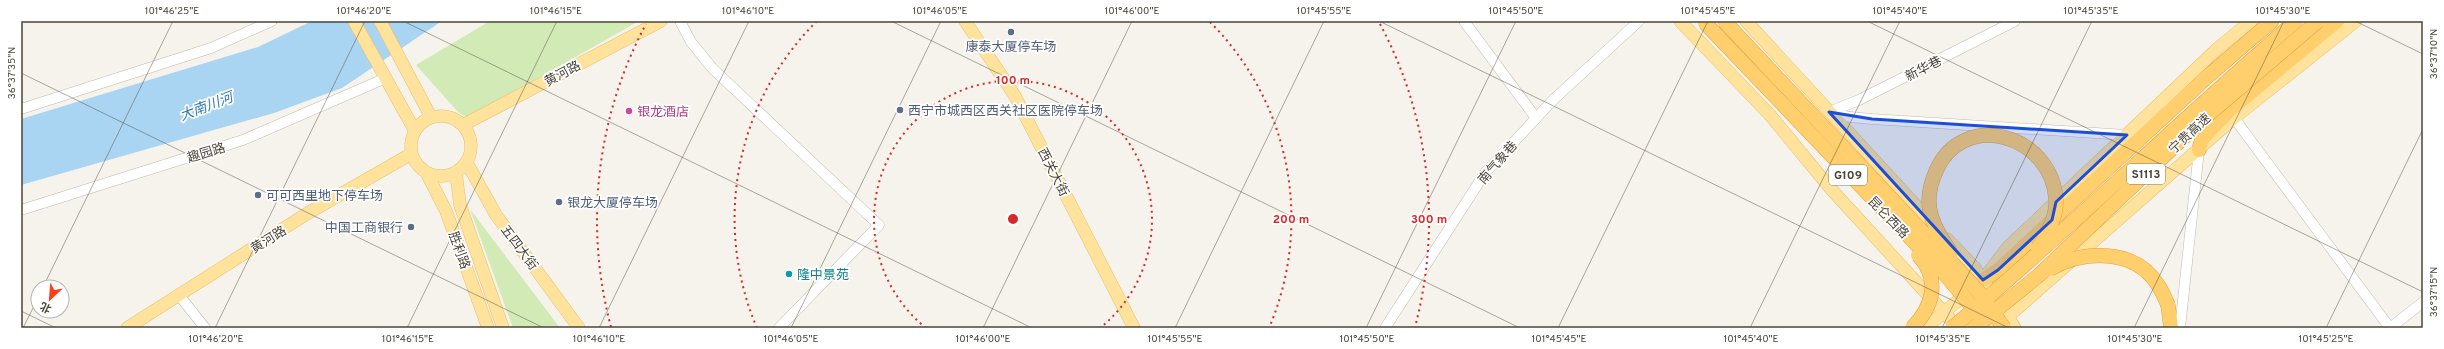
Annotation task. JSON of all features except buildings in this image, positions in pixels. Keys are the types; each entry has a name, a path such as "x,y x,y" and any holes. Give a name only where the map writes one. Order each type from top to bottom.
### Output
{"highway":[{"name":"昆仑西路","path":"1724,21 1967,279 2006,323"},
{"path":"1983,280 1998,270 2208,76 2272,21"},
{"name":"宁贵高速","path":"1952,328 2027,265 2194,110 2296,21"},
{"name":"宁贵高速","path":"1974,328 2038,276 2202,120 2318,21"},
{"path":"2199,150 2202,139 2232,108 2337,21"},
{"name":"昆仑西路","path":"1704,22 1836,162 1944,273 1990,328"},
{"path":"1967,279 1938,231 1932,218 1928,199 1930,183 1947,154 1962,143 1978,137 1994,136 2014,139 2029,148 2044,164 2053,182 2057,201 2052,224 2027,265"},
{"path":"1836,162 1849,183 1922,260 1929,273 1932,287 1930,303 1923,317 1912,328"},
{"path":"2038,276 2075,258 2101,254 2122,258 2142,268 2158,284 2168,305 2171,328"}],"main road":[{"path":"354,21 415,131"},
{"path":"380,21 431,117"},
{"name":"黄河路","path":"463,125 661,21"},
{"name":"西关大街","path":"965,21 1015,96 1134,328"},
{"path":"1680,21 1770,115 1831,189 1957,328"},
{"path":"1688,21 1711,54"},
{"path":"1746,21 1983,280 2006,323 2015,328"},
{"path":"1925,328 1983,280 2008,247 2218,48 2251,21"},
{"path":"1995,328 2006,323 2100,234 2199,150 2234,118 2356,21"},
{"path":"431,117 451,117 463,125 470,138 472,149 467,162 456,173 443,177 427,174 418,168 411,154 410,141 422,122 431,117"},
{"name":"黄河路","path":"127,328 308,213 411,154"},
{"name":"五四大街","path":"467,162 496,215 580,328"},
{"name":"胜利路","path":"456,173 460,205 503,328"},
{"name":"胜利路","path":"427,174 446,211 488,328"}],"street":[{"path":"21,109 211,48 272,21"},
{"path":"680,21 692,42 713,69 879,225 779,328"},
{"path":"1464,21 1536,118"},
{"name":"南气象巷","path":"1385,328 1485,173 1536,118 1639,21"},
{"name":"新华巷","path":"1829,112 1859,100 2016,21"},
{"name":"趣园路","path":"21,210 243,140 384,75"},
{"path":"1829,112 1850,117 1872,119 2127,135"},
{"path":"2234,118 2390,328 2423,304"},
{"path":"2180,328 2199,150"},
{"path":"179,295 205,328"}],"highlighted area":[{"path":"1829,112 1872,119 2127,135 2056,202 2052,220 1998,270 1983,280"}],"green space":[{"path":"490,21 639,21 468,118 458,112 416,65"},
{"path":"470,209 560,328 513,328"}],"water":[{"name":"大南川河","path":"312,21 442,21 342,88 274,113 21,185 21,119 258,47"}],"place":[{"name":"康泰大厦停车场","path":"1011,32"},
{"name":"西宁市城西区西关社区医院停车场","path":"900,110"},
{"name":"银龙酒店","path":"629,111"},
{"name":"可可西里地下停车场","path":"258,195"},
{"name":"银龙大厦停车场","path":"559,202"},
{"name":"中国工商银行","path":"411,227"},
{"name":"隆中景苑","path":"789,274"}]}
